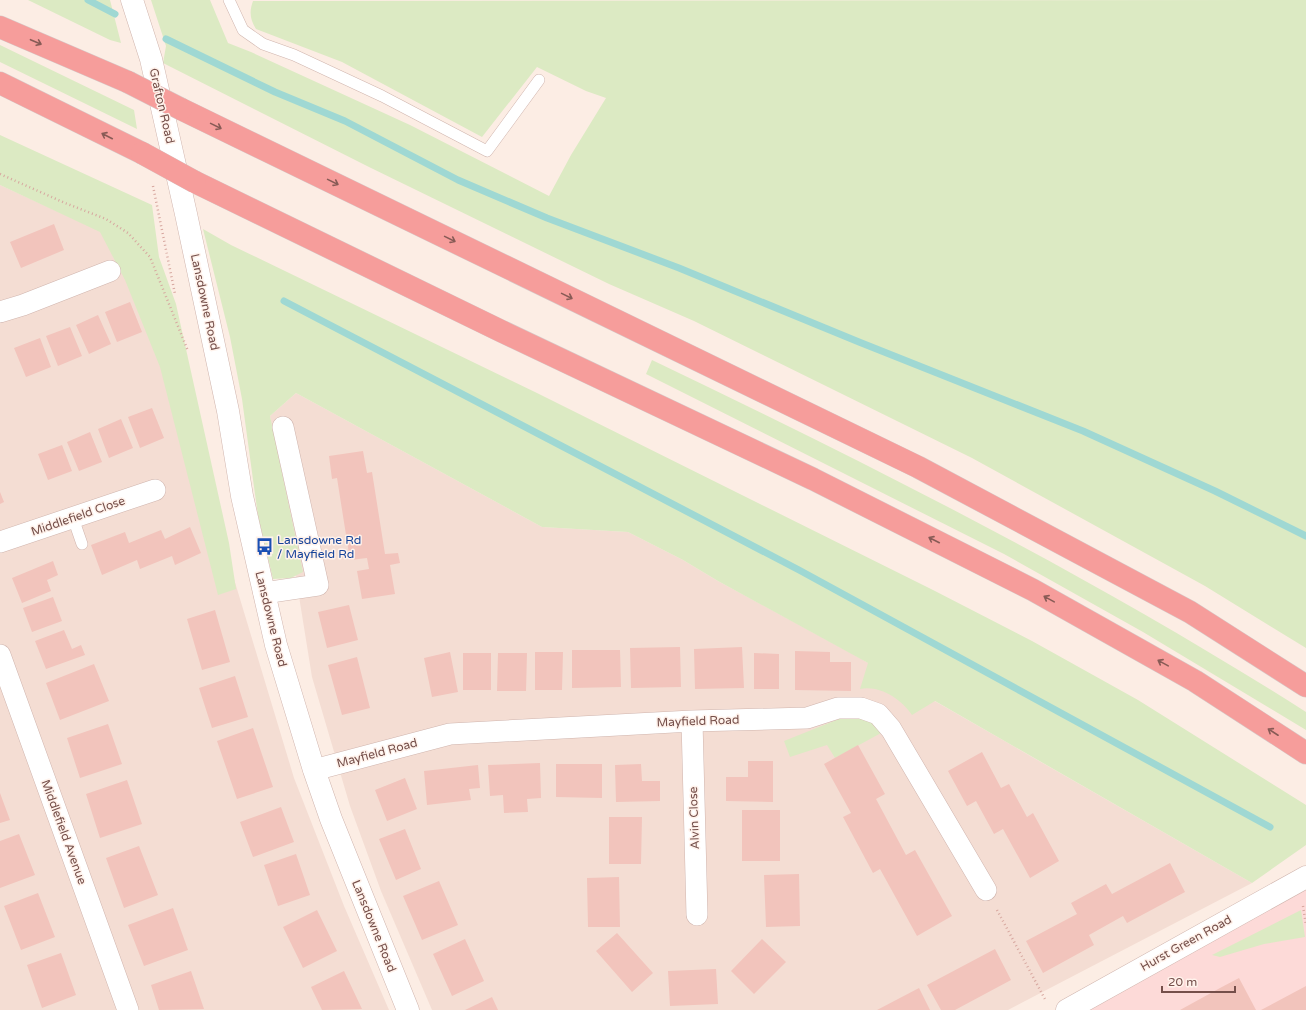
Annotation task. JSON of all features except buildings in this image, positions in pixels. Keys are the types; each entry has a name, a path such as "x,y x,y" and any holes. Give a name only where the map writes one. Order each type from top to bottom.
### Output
{"highway":[{"path":"0,27 128,82 918,468 1190,612 1306,686"},
{"path":"0,82 142,153 194,182 494,328 813,479 1033,590 1195,681 1306,752"}],"street":[{"name":"Grafton Road","path":"132,0 151,59 186,214"},
{"name":"Lansdowne Road","path":"186,214 228,411 242,496 276,645 314,770 334,827 408,1010"},
{"path":"0,312 23,305 110,271"},
{"path":"264,593 318,584 283,427"},
{"name":"Middlefield Close","path":"0,542 155,490"},
{"name":"Middlefield Avenue","path":"0,655 128,1010"},
{"name":"Mayfield Road","path":"314,770 450,734 692,721 807,718 838,708 861,708 878,714 891,729 986,890"},
{"name":"Alvin Close","path":"692,721 697,915"},
{"name":"Hurst Green Road","path":"1057,1006 1306,877"}],"lane":[{"path":"229,0 243,30 263,44 294,55 382,96 487,151 539,80"},
{"path":"73,518 82,544"}],"path":[{"path":"0,174 65,203 106,219 128,234 150,257 188,351"},
{"path":"986,890 1057,1006"}],"shaded area":[{"path":"0,185 100,231 143,277 294,778 344,906 389,1010 0,1010"},
{"path":"296,393 542,527 628,532 683,560 718,581 849,652 1252,883 1008,1010 432,1010 381,891 350,806 312,677 270,416"},
{"path":"1306,877 1306,1010 1067,1010"}],"green space":[{"path":"28,0 110,0 121,43 110,40"},
{"path":"151,0 210,0 228,43 251,52 410,125 549,196 571,155 606,98 586,91 537,67 482,137 342,62 256,29 252,22 251,15 253,1 1306,0 1306,648 1205,586 972,458 694,321 609,284 369,167 163,63 166,46"},
{"path":"0,45 134,110 137,129 0,62"},
{"path":"0,135 152,205 159,257 176,304 229,543 236,589 218,595 160,367 125,280 100,232 0,185"},
{"path":"203,229 231,245 537,393 933,590 1032,641 1138,700 1306,805 1306,845 1252,883 935,701 912,715 902,704 889,694 875,689 860,689 868,663 718,581 683,560 628,532 542,527 296,393 270,416 303,572 291,578 273,579 258,516 242,399 230,337"},
{"path":"652,360 902,483 1066,570 1227,663 1306,712 1306,730 1143,632 1004,554 646,374"},
{"path":"858,716 869,720 883,732 835,758 827,745 790,757 784,741 844,717"},
{"path":"1301,910 1305,937 1264,944 1220,957 1212,955"}],"waterway":[{"path":"88,0 115,14"},
{"path":"166,39 275,92 345,121 458,180 547,218 679,268 859,342 1083,431 1215,491 1306,536"},
{"path":"284,301 799,570 1270,827"}],"place":[{"name":"Lansdowne Rd / Mayfield Rd","path":"264,547"}]}
